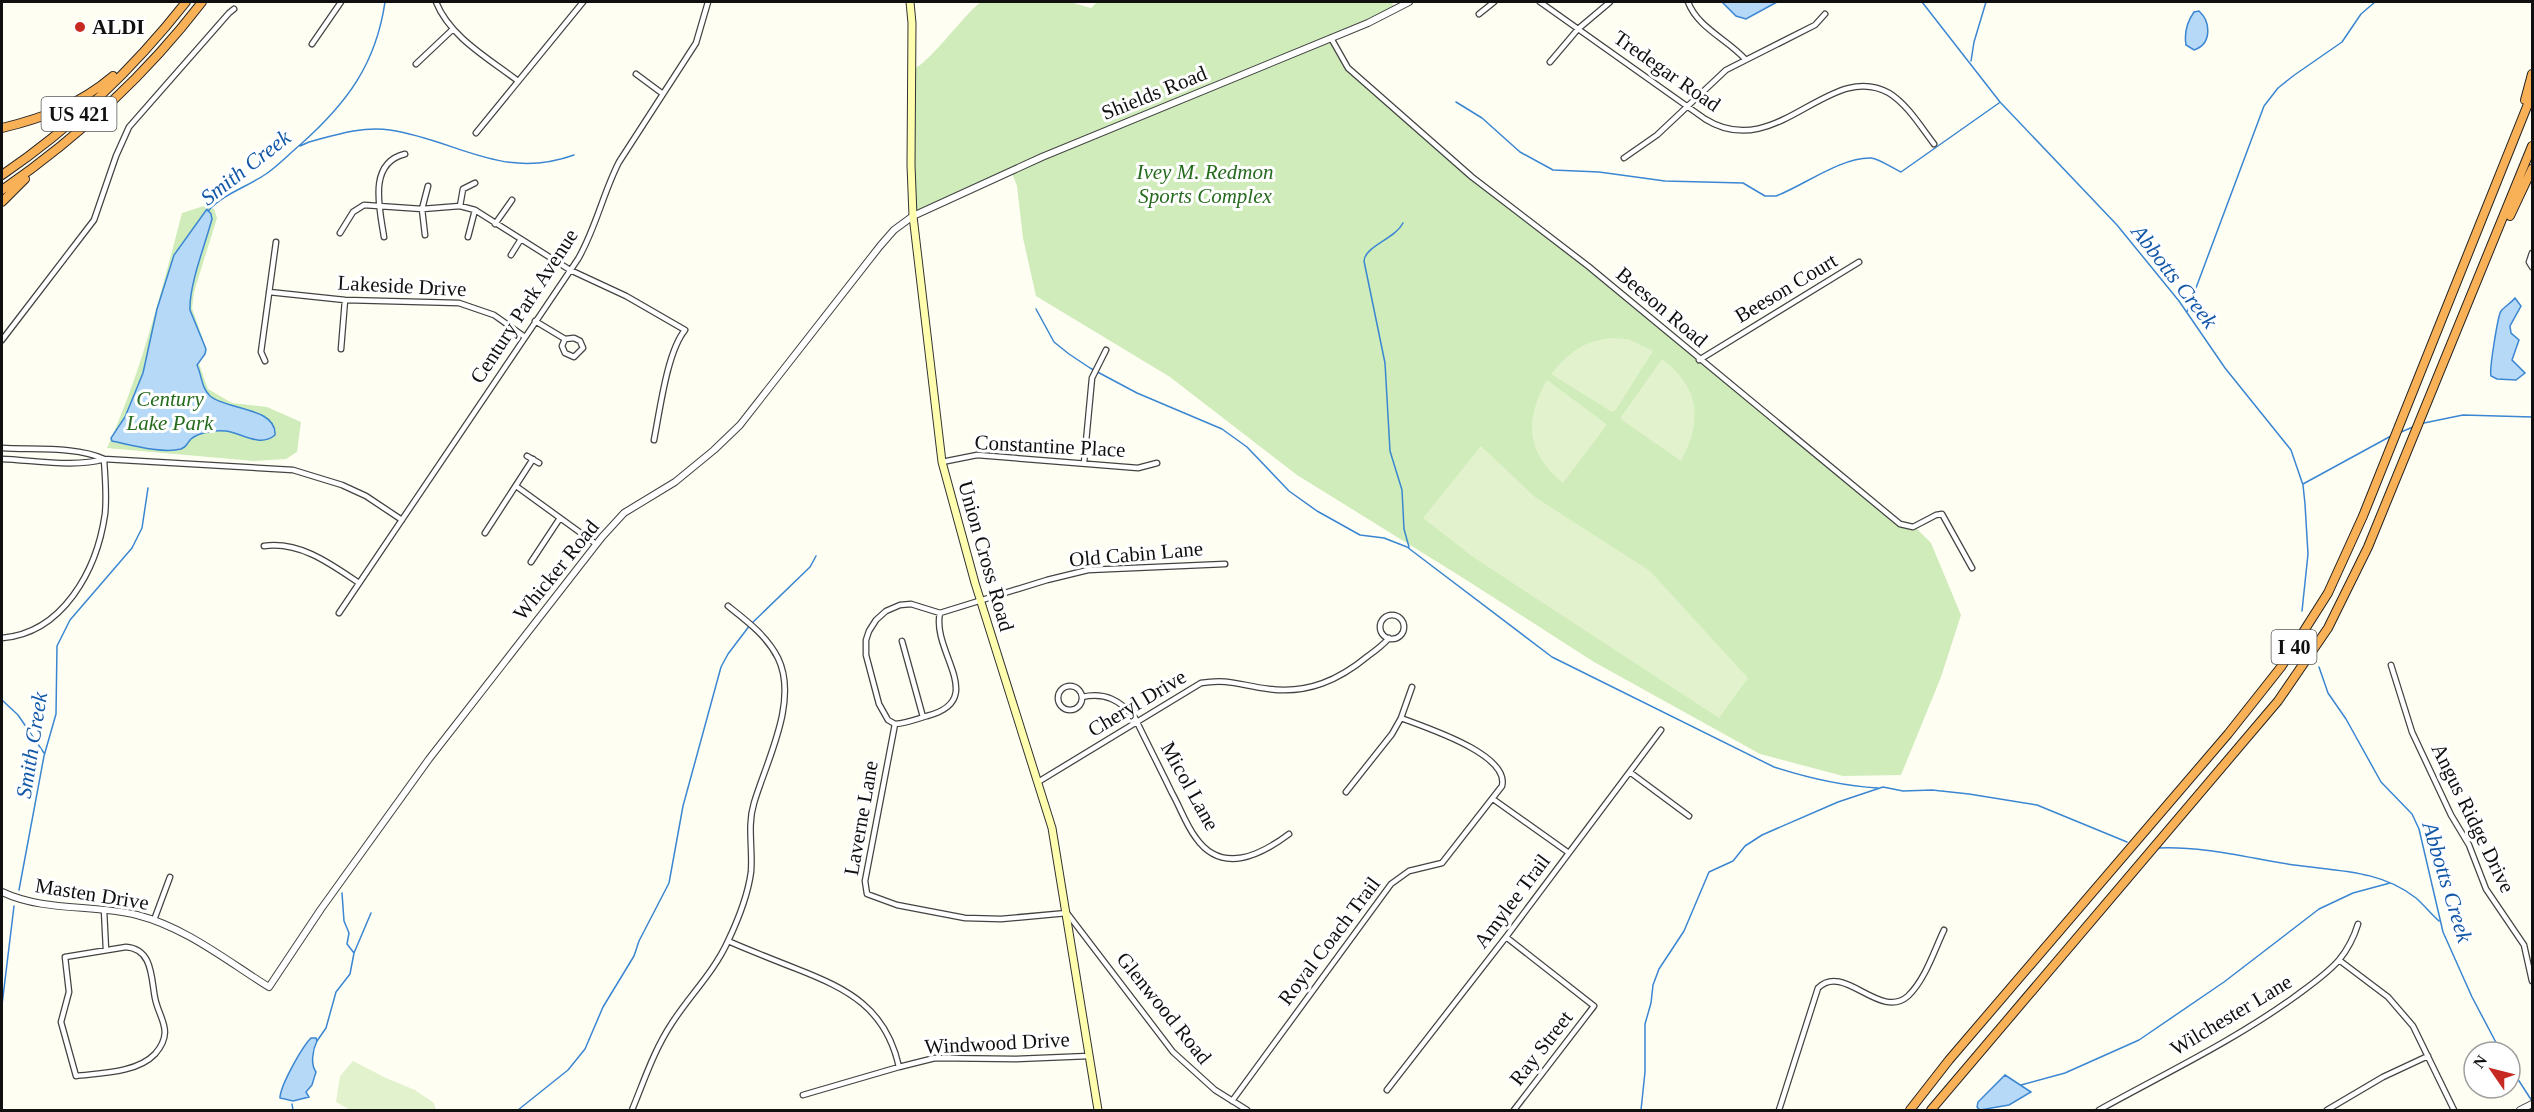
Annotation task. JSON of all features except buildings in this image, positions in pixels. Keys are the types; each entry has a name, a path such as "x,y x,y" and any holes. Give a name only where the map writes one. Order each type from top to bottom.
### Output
{"highway":[{"name":"US 421","path":"2,175 73,120 150,45 186,2"},
{"name":"US 421","path":"2,190 60,147 140,73 201,2"},
{"path":"2,128 49,115 81,100 150,45"},
{"path":"2499,177 2532,75"},
{"name":"I 40","path":"1910,1110 1949,1060 2228,734 2292,650 2328,593 2363,516 2532,94"},
{"name":"I 40","path":"1931,1110 2278,701 2328,628 2368,547 2532,146"},
{"path":"2,202 60,147"},
{"path":"2476,287 2532,169"}],"main road":[{"name":"Union Cross Road","path":"910,2 913,216 942,462 981,600 1052,828 1098,1110"}],"street":[{"path":"312,44 341,2"},
{"path":"436,2 441,15 452,30 518,81"},
{"path":"476,133 583,2"},
{"name":"Century Park Avenue","path":"339,613 584,248 619,162 696,44 708,2"},
{"name":"Shields Road","path":"913,216 1042,157 1331,38 1409,2"},
{"path":"1479,14 1494,2"},
{"name":"Tredegar Road","path":"1540,2 1715,126 1746,131 1771,126 1843,90 1870,86 1881,89 1896,98 1934,144"},
{"path":"1550,62 1578,29 1610,2"},
{"path":"1688,2 1706,27 1745,59"},
{"path":"2,340 94,220 116,156 129,127 234,9"},
{"path":"1624,158 1650,141 1726,70 1815,25 1825,14"},
{"path":"416,64 452,30"},
{"name":"Beeson Road","path":"1331,38 1348,68 1472,177 1588,266 1900,524 1915,527 1942,514 1972,568"},
{"path":"636,74 663,94"},
{"path":"384,237 378,183 393,159 405,154"},
{"path":"460,206 464,189 469,184 475,183"},
{"path":"425,235 422,209 428,186"},
{"path":"495,224 512,200"},
{"path":"340,233 356,209 364,205 422,209 460,206 475,210 570,270 626,296 685,330 679,337 672,357 654,440"},
{"path":"468,237 475,210"},
{"name":"Whicker Road","path":"269,987 316,916 429,759 596,544 624,513 675,482 740,425 887,237 901,223 913,216"},
{"path":"512,255 521,239"},
{"path":"266,361 261,352 276,242"},
{"path":"2532,254 2529,262 2532,267"},
{"name":"Beeson Court","path":"1699,360 1859,262"},
{"name":"Lakeside Drive","path":"268,292 345,300 459,303 494,315 525,337"},
{"path":"341,349 345,300"},
{"path":"535,321 565,339 574,338 580,341 582,348 579,354 574,357 565,353 562,346 565,339"},
{"path":"1084,463 1092,378 1106,350"},
{"path":"2,448 94,454 104,459"},
{"path":"56,462 57,452"},
{"name":"Constantine Place","path":"942,462 977,455 1138,468 1157,463"},
{"path":"528,456 539,463"},
{"path":"2,459 94,462 104,459 293,471 342,485 366,496 402,520"},
{"path":"2,638 24,634 47,622 64,606 86,576 104,520 104,459"},
{"path":"485,533 533,459"},
{"path":"516,486 596,544"},
{"path":"531,562 560,518"},
{"path":"264,546 278,545 310,554 359,583"},
{"name":"Old Cabin Lane","path":"940,613 1088,570 1225,564"},
{"path":"900,605 921,606 940,613 940,634 957,694 948,709 923,717 895,724 884,716 866,655 866,640 876,620 886,611 900,605"},
{"path":"632,1110 661,1041 672,1022 708,977 728,941 748,887 751,871 753,806 781,722 785,692 778,658 755,627 728,606"},
{"path":"1394,615 1403,622 1404,629 1396,638 1389,638 1383,634 1381,622 1386,616 1394,615"},
{"name":"Cheryl Drive","path":"1038,782 1201,683 1224,680 1290,691 1318,686 1337,679 1355,667 1389,638"},
{"path":"902,641 923,717"},
{"name":"Angus Ridge Drive","path":"2391,665 2412,732 2451,815 2469,845 2486,889 2524,945 2532,981"},
{"path":"1071,686 1078,689 1082,697 1077,707 1070,710 1060,705 1058,698 1060,690 1071,686"},
{"path":"1346,792 1392,734 1401,718 1412,687"},
{"name":"Micol Lane","path":"1082,697 1095,694 1114,699 1124,705 1137,721 1194,836 1204,846 1228,858 1246,858 1267,850 1289,834"},
{"name":"Royal Coach Trail","path":"1232,1101 1391,884 1409,871 1442,863 1502,786 1504,779 1500,771 1462,742 1401,718"},
{"name":"Laverne Lane","path":"895,724 865,881 867,894 897,904 959,918 986,920 1067,913"},
{"name":"Amylee Trail","path":"1387,1090 1631,773 1661,730"},
{"path":"1631,773 1689,816"},
{"path":"1493,799 1569,853"},
{"path":"154,920 170,877"},
{"name":"Masten Drive","path":"2,892 45,905 134,914 154,920 183,933 269,987"},
{"path":"104,910 106,950"},
{"name":"Glenwood Road","path":"1067,913 1173,1052 1200,1078 1247,1110"},
{"name":"Wilchester Lane","path":"2099,1110 2256,1024 2320,978 2339,960 2348,947 2358,924"},
{"path":"1779,1110 1818,988 1825,983 1838,982 1882,1000 1894,1002 1902,1000 1915,987 1944,930"},
{"name":"Ray Street","path":"1506,936 1594,1006 1514,1110"},
{"path":"728,941 834,984 850,993 877,1018 889,1038 898,1067"},
{"path":"132,948 145,956 153,978 157,1003 164,1018 163,1039 153,1055 142,1063 124,1069 76,1076 61,1022 69,992 65,957 106,950 132,948"},
{"path":"2528,963 2532,957"},
{"path":"2339,960 2388,997 2414,1026 2454,1110"},
{"name":"Windwood Drive","path":"803,1095 898,1067 936,1059 1089,1056"},
{"path":"2327,1110 2383,1077 2428,1056"},
{"path":"2523,1109 2532,1104"}],"green space":[{"name":"Ivey M. Redmon Sports Complex","path":"981,2 1070,2 1091,8 1097,2 1391,2 1397,9 1331,38 1348,68 1472,177 1588,266 1900,524 1915,527 1931,543 1961,615 1941,677 1901,775 1843,776 1760,754 1594,662 1297,475 1170,377 1036,296 1023,238 1017,186 1011,171 913,216 912,69 936,51"},
{"name":"Century Lake Park","path":"204,206 214,209 217,218 194,292 192,308 206,348 199,364 208,389 232,403 267,407 301,422 297,452 286,459 254,461 107,448 140,362 182,213"},
{"path":"1613,338 1628,339 1653,351 1615,411 1612,412 1551,374 1578,348 1594,341"},
{"path":"1662,359 1684,381 1691,393 1694,406 1693,432 1681,461 1622,420 1621,417"},
{"path":"1547,380 1606,426 1563,483 1542,460 1532,435 1535,409"},
{"path":"1481,446 1535,497 1650,571 1748,678 1719,718 1473,557 1423,518"},
{"path":"353,1061 415,1090 434,1103 436,1110 350,1110 336,1102 340,1076"}],"water":[{"path":"1722,2 1777,2 1746,19 1736,16"},
{"path":"2199,11 2206,21 2208,32 2204,43 2194,50 2186,45 2186,32 2194,12"},
{"name":"Century Lake Park","path":"207,209 212,219 190,300 190,310 206,349 197,365 203,385 207,393 217,401 249,410 268,419 275,435 269,439 257,440 232,432 213,431 194,437 185,447 174,450 147,448 112,441 111,438 125,417 143,373 157,309 174,255"},
{"path":"2515,298 2521,306 2510,326 2511,333 2519,340 2512,360 2525,373 2516,380 2497,379 2491,376 2491,372 2498,322 2501,311"},
{"path":"311,1038 316,1038 317,1041 313,1056 316,1072 312,1085 306,1092 309,1097 293,1101 280,1098 292,1067"},
{"path":"2005,1075 2031,1092 2009,1105 1980,1110 1977,1107 1978,1102"}],"waterway":[{"name":"Smith Creek","path":"208,211 235,191 271,171 332,113 357,81 367,63 375,45 385,2"},
{"name":"Abbotts Creek","path":"1922,2 2000,102 2117,225 2179,301 2225,368 2291,450 2303,485 2305,504 2308,554 2302,611"},
{"path":"1971,61 1986,2"},
{"path":"2187,312 2264,106 2278,88 2342,42 2361,14 2375,2"},
{"path":"1456,102 1482,118 1520,152 1553,170 1599,172 1665,181 1743,183 1765,196 1776,196 1835,167 1859,159 1875,159 1901,172 1999,103"},
{"path":"300,146 349,132 380,129 414,135 502,161 548,162 574,155"},
{"path":"1403,223 1394,234 1369,251 1364,261 1385,363 1390,451 1402,490 1404,529 1409,547"},
{"path":"1036,309 1054,342 1069,354 1137,393 1222,429 1247,447 1289,491 1317,511 1360,535 1384,538 1407,547 1552,657 1774,767 1825,781 1878,788"},
{"path":"2424,423 2463,415 2532,417"},
{"path":"2401,432 2413,427"},
{"path":"2303,484 2391,436"},
{"name":"Smith Creek","path":"19,890 44,756 56,714 57,646 70,620 132,548 142,528 148,488"},
{"path":"518,1110 568,1070 585,1049 603,1007 634,956 639,941 669,883 683,806 721,667 750,625 810,567 816,556"},
{"name":"Abbotts Creek","path":"2319,667 2328,693 2346,719 2381,782 2412,814 2419,829 2443,932 2472,997 2495,1040"},
{"path":"2,700 18,715 44,753"},
{"path":"1641,1110 1645,1072 1645,1024 1653,985 1659,969 1684,931 1709,872 1733,861 1745,846 1762,835 1838,802 1883,787 1903,791 1932,790 1969,794 2037,805 2127,842"},
{"path":"2158,848 2210,851 2358,873 2402,889 2416,898 2439,921"},
{"path":"2021,1085 2065,1073 2139,1040 2224,982 2319,909 2353,893 2390,883"},
{"path":"317,1041 326,1028 336,992 350,974 354,953 347,944 349,933 344,921 342,893"},
{"name":"Smith Creek","path":"2,1005 14,906"},
{"path":"354,953 371,913"},
{"name":"Abbotts Creek","path":"2522,1086 2532,1101"},
{"path":"292,1104 293,1110"}],"place":[{"name":"ALDI","path":"80,27"}]}
